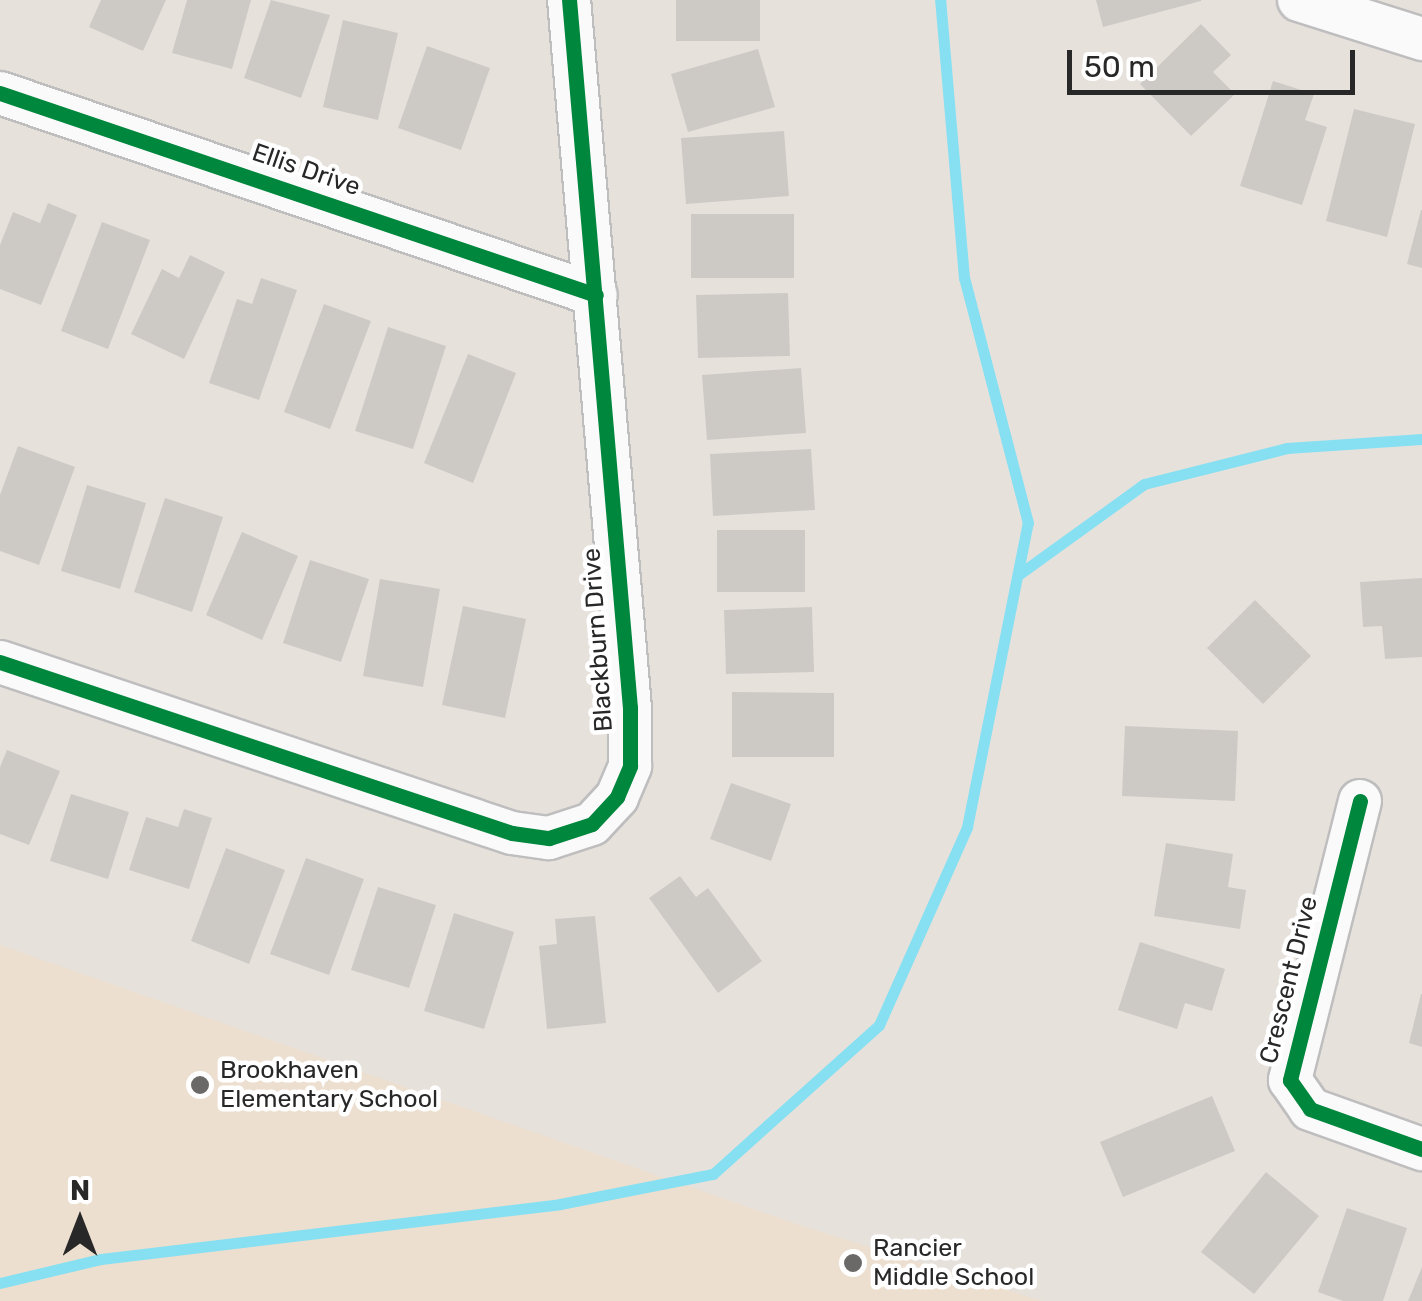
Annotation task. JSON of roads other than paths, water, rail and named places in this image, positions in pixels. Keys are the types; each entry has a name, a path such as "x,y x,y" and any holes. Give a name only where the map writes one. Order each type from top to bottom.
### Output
{"street":[{"name":"Blackburn Drive","path":"0,662 512,833 549,838 592,824 616,797 630,766 596,295 569,0"},
{"path":"1299,0 1422,39"},
{"name":"Ellis Drive","path":"0,94 596,295"},
{"name":"Crescent Drive","path":"1360,801 1290,1080 1310,1109 1422,1149"}],"waterway":[{"path":"0,1283 101,1259 560,1204 713,1174 879,1025 967,827 1028,523 964,278 940,0"},
{"path":"1018,575 1144,484 1287,448 1422,439"}],"place":[{"name":"Brookhaven Elementary School","path":"200,1085"},
{"name":"Rancier Middle School","path":"853,1263"}]}
